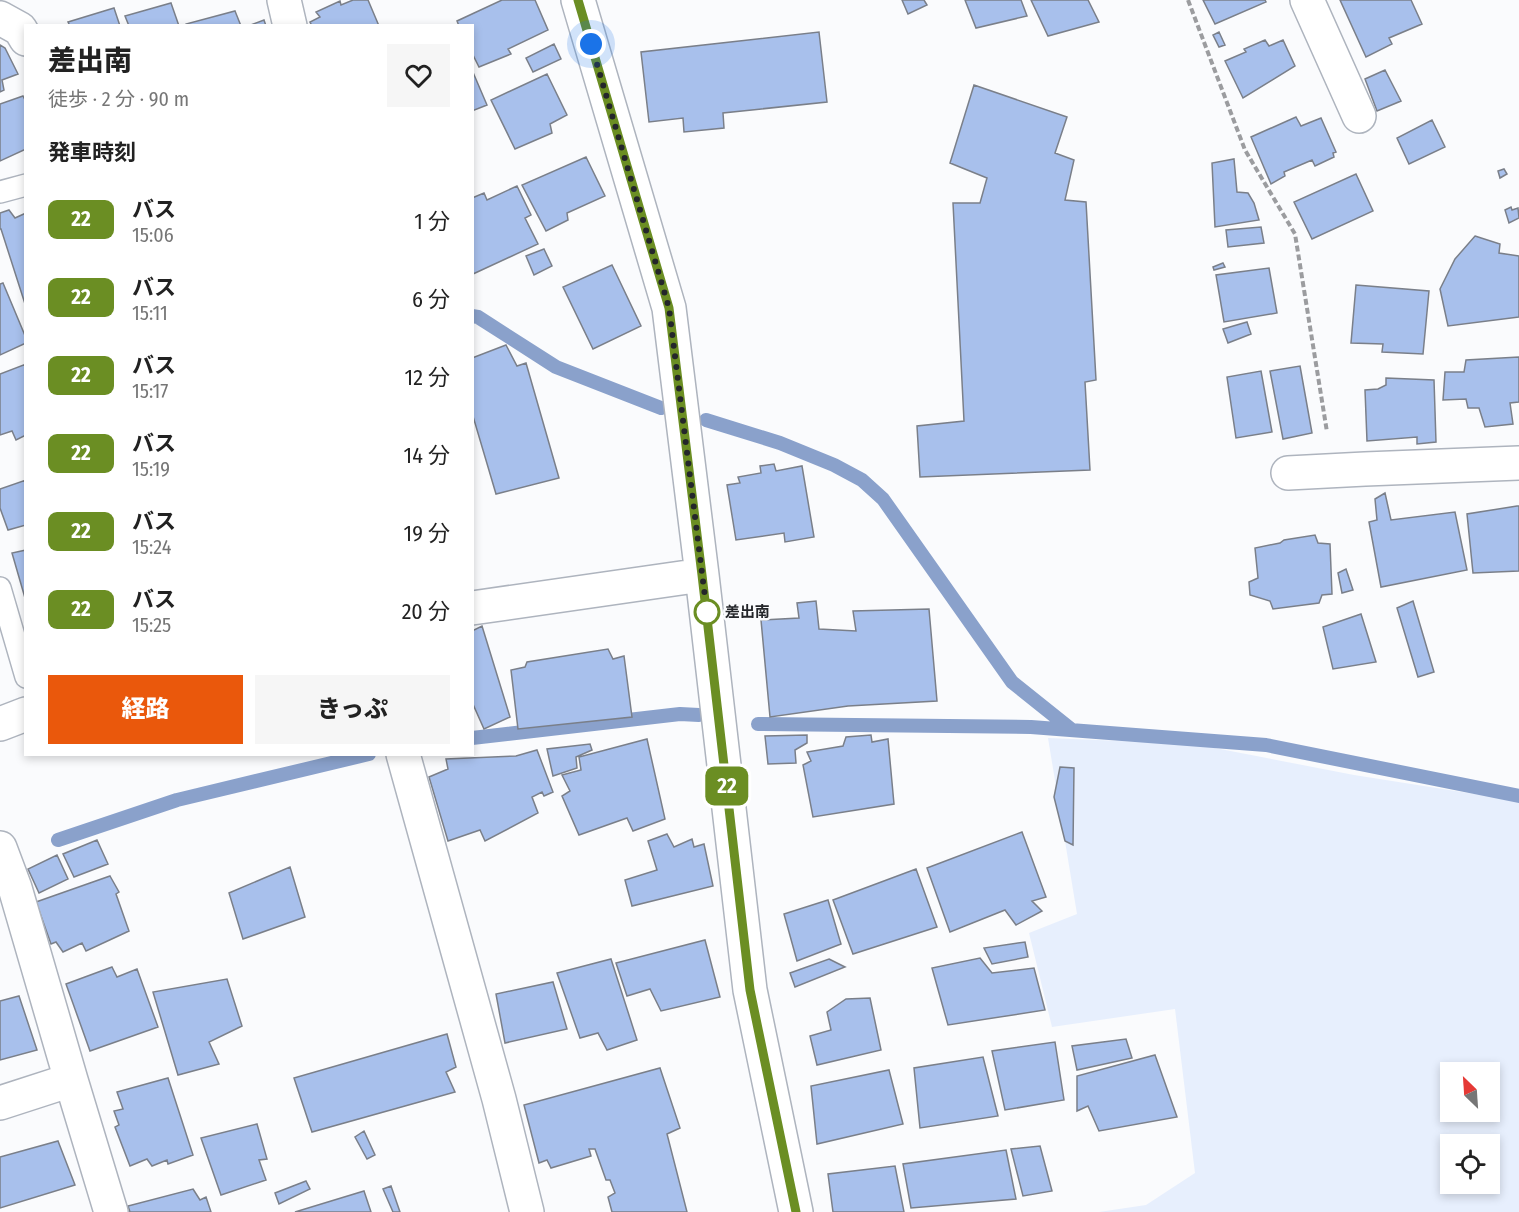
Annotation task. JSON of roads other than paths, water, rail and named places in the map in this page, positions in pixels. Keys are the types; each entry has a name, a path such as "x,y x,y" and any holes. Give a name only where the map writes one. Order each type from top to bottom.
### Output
{"street":[{"path":"284,0 290,24"},
{"path":"578,0 669,308 750,990 796,1212"},
{"path":"1307,0 1359,116"},
{"path":"0,18 20,29 24,36"},
{"path":"1288,473 1519,463"},
{"path":"474,608 702,575"},
{"path":"0,724 24,715"},
{"path":"404,756 499,1099 527,1212"},
{"path":"0,848 15,888 111,1212"},
{"path":"0,1103 71,1080"}],"lane":[{"path":"0,192 24,186"},
{"path":"0,588 24,671"}],"waterway":[{"path":"474,316 556,367 661,408"},
{"path":"706,420 780,443 834,465 862,480 883,499 1012,682 1072,730"},
{"path":"474,738 680,714 699,715"},
{"path":"758,724 1031,727 1266,745 1519,796"},
{"path":"58,840 177,800 361,756"}],"place":[{"name":"差出南","path":"707,612"}]}
